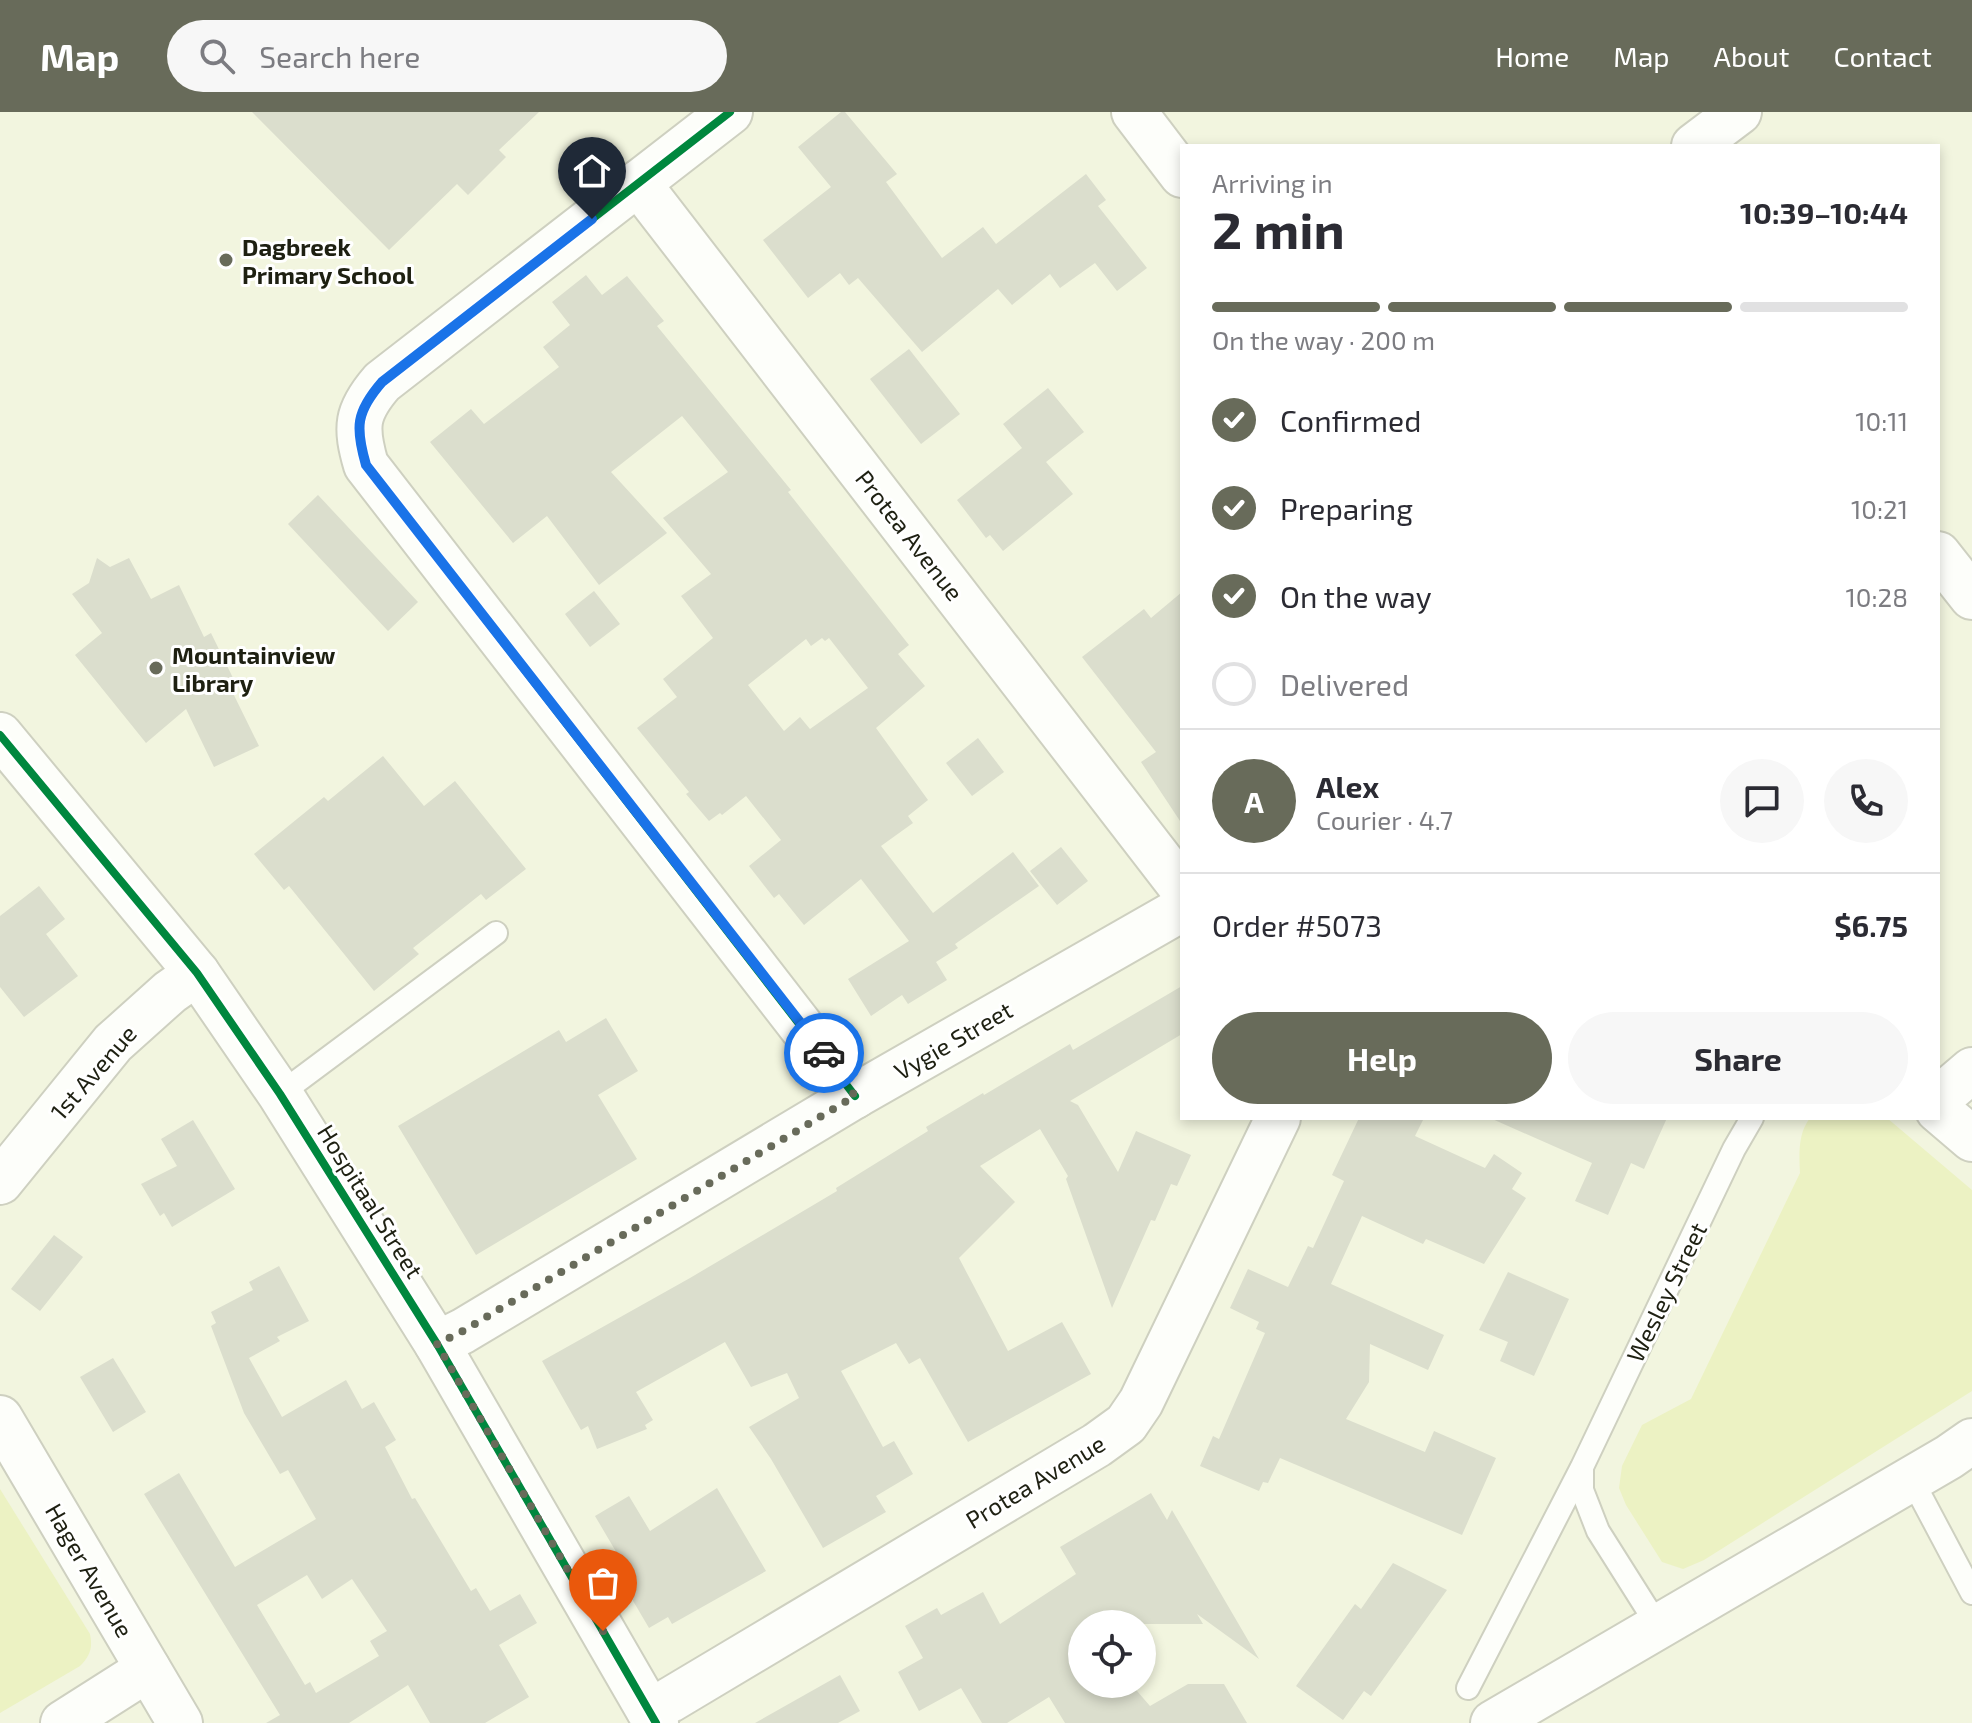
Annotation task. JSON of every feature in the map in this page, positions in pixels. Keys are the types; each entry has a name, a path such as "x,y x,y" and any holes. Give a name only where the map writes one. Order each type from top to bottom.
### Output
{"street":[{"path":"730,112 382,382 367,400 359,420 359,441 366,465 855,1096"},
{"path":"1134,112 1180,172"},
{"path":"1697,144 1739,112"},
{"name":"Protea Avenue","path":"638,183 1180,885"},
{"path":"1940,557 1972,597"},
{"name":"Hospitaal Street","path":"0,735 197,973 280,1094 437,1344 652,1716"},
{"name":"Vygie Street","path":"437,1344 855,1096 1180,910"},
{"name":"1st Avenue","path":"0,1182 113,1043 170,992 197,973"},
{"path":"1940,1097 1972,1070"},
{"path":"1940,1112 1972,1139"},
{"name":"Protea Avenue","path":"652,1716 683,1692 1084,1453 1126,1424 1141,1402 1277,1120"},
{"name":"Hager Avenue","path":"0,1418 180,1723"},
{"path":"1493,1723 1972,1441"},
{"path":"63,1723 148,1669"}],"lane":[{"path":"280,1094 496,933"},
{"name":"Wesley Street","path":"1468,1688 1582,1467 1734,1149 1751,1120"},
{"path":"1582,1467 1582,1490 1598,1531 1658,1626"},
{"path":"1911,1478 1972,1593"}],"green space":[{"path":"1809,1120 1889,1120 1972,1190 1972,1391 1704,1560 1683,1569 1662,1562 1626,1505 1619,1488 1622,1466 1642,1425 1691,1399 1800,1173 1801,1137"},
{"path":"0,1489 90,1634 91,1648 80,1666 0,1713"}],"building":[{"path":"252,112 539,112 499,150 506,157 468,195 457,184 389,250"},
{"path":"845,112 897,174 886,182 942,258 983,227 996,244 1086,174 1106,200 1098,206 1147,268 1117,291 1095,263 1060,288 1050,274 1012,305 998,289 922,352 858,278 849,285 840,273 808,298 763,240 831,187 798,147"},
{"path":"586,275 602,295 627,276 664,321 657,326 791,490 788,492 909,645 898,654 925,686 876,728 928,800 908,816 913,823 881,846 933,913 1013,852 1039,886 955,944 958,948 936,962 947,980 908,1004 902,995 871,1016 848,979 909,941 861,879 804,925 779,894 774,898 749,866 781,840 746,796 709,821 637,728 677,697 663,679 713,638 681,596 711,574 663,518 728,472 682,416 611,472 667,533 599,585 547,516 513,543 430,442 471,409 484,424 559,367 543,347 570,325 552,302","holes":["822,638 825,641 829,638 868,688 810,729 800,717 784,731 748,685 806,639 811,646"]},
{"path":"909,349 960,414 921,444 870,379"},
{"path":"1048,388 1084,432 1046,462 1073,494 1003,551 990,535 986,538 957,500 1022,448 1003,424"},
{"path":"318,495 418,602 388,631 288,524"},
{"name":"Mountainview Library","path":"97,558 110,567 129,558 151,599 179,585 204,637 211,633 234,680 228,683 259,746 214,767 186,709 146,743 75,655 102,633 72,594 89,583"},
{"path":"594,591 620,624 590,647 565,614"},
{"path":"1180,594 1180,821 1141,762 1156,752 1082,657 1144,609 1151,618"},
{"path":"978,738 1004,772 972,796 946,763"},
{"path":"383,756 424,806 455,781 526,869 486,900 481,894 413,948 419,954 374,991 289,886 284,890 254,854 324,797 328,801"},
{"path":"1061,847 1088,881 1057,905 1030,871"},
{"path":"39,886 65,919 46,934 78,976 24,1017 0,987 0,916"},
{"path":"1180,987 1180,1035 1070,1101 1078,1105 1118,1172 1136,1131 1191,1155 1177,1186 1171,1184 1155,1221 1151,1220 1112,1308 1066,1179 1068,1176 1040,1129 980,1166 1015,1202 959,1258 1008,1351 1062,1322 1091,1374 968,1442 920,1358 909,1364 896,1343 841,1371 883,1447 894,1441 913,1474 876,1496 886,1512 823,1548 749,1427 799,1398 787,1373 751,1387 725,1342 636,1392 653,1420 645,1425 647,1429 597,1449 588,1426 581,1430 542,1361 837,1191 836,1188 928,1131 926,1127 983,1093 1070,1044 1073,1050"},
{"path":"606,1018 638,1071 598,1095 637,1159 476,1255 398,1126 559,1030 566,1042"},
{"path":"193,1120 235,1189 172,1227 164,1213 160,1216 141,1184 177,1166 161,1139"},
{"path":"1358,1120 1423,1120 1415,1136 1485,1168 1494,1154 1522,1173 1512,1189 1526,1198 1484,1264 1426,1239 1423,1244 1362,1216 1331,1284 1444,1335 1428,1370 1370,1344 1369,1382 1346,1419 1425,1452 1434,1431 1496,1458 1462,1535 1280,1458 1268,1483 1263,1482 1259,1491 1200,1466 1213,1436 1219,1439 1265,1333 1256,1329 1259,1322 1230,1308 1248,1269 1288,1287 1308,1246 1313,1248 1344,1181 1332,1175"},
{"path":"1495,1120 1666,1120 1644,1169 1631,1163 1608,1215 1575,1201 1592,1163"},
{"path":"54,1235 83,1257 40,1311 11,1289"},
{"path":"279,1266 309,1321 277,1337 280,1341 249,1358 282,1417 346,1380 362,1409 374,1402 396,1440 385,1447 412,1499 415,1498 471,1591 476,1588 490,1611 520,1594 537,1623 499,1645 529,1697 485,1723 430,1723 408,1685 349,1723 266,1723 280,1715 144,1494 179,1473 235,1567 316,1519 288,1470 280,1474 244,1413 211,1326 216,1323 211,1312 253,1290 249,1282","holes":["307,1575 322,1599 352,1579 387,1631 370,1641 379,1656 316,1693 310,1682 305,1685 257,1605"]},
{"path":"1508,1272 1569,1299 1534,1376 1500,1361 1508,1342 1479,1330"},
{"path":"113,1358 146,1412 113,1432 80,1377"},
{"path":"717,1488 766,1571 672,1624 668,1617 649,1628 619,1577 628,1572 595,1516 629,1496 650,1531"},
{"path":"1151,1493 1167,1520 1172,1510 1259,1659 1197,1614 1203,1624 1156,1624 1156,1610 1068,1610 1068,1698 1143,1698 1150,1706 1188,1684 1224,1684 1247,1723 1065,1723 1049,1697 1007,1723 982,1723 961,1688 919,1711 898,1672 923,1658 905,1626 937,1608 941,1615 983,1592 1000,1624 1076,1574 1060,1547"},
{"path":"1393,1563 1447,1590 1371,1696 1364,1691 1343,1720 1296,1686 1355,1604 1361,1609"},
{"path":"840,1675 860,1711 838,1723 755,1723"}],"cycle path":[{"path":"730,112 382,382 363,411 360,440 366,465 855,1096"},
{"path":"0,735 197,973 280,1094 437,1344 656,1723"}],"way so far":[{"path":"603,1631 437,1344 855,1096 824,1053"}],"place":[{"name":"Dagbreek Primary School","path":"226,260"},
{"name":"Mountainview Library","path":"156,668"}],"route":[{"path":"592,219 382,382 367,400 359,420 359,441 366,465 824,1053"}]}
